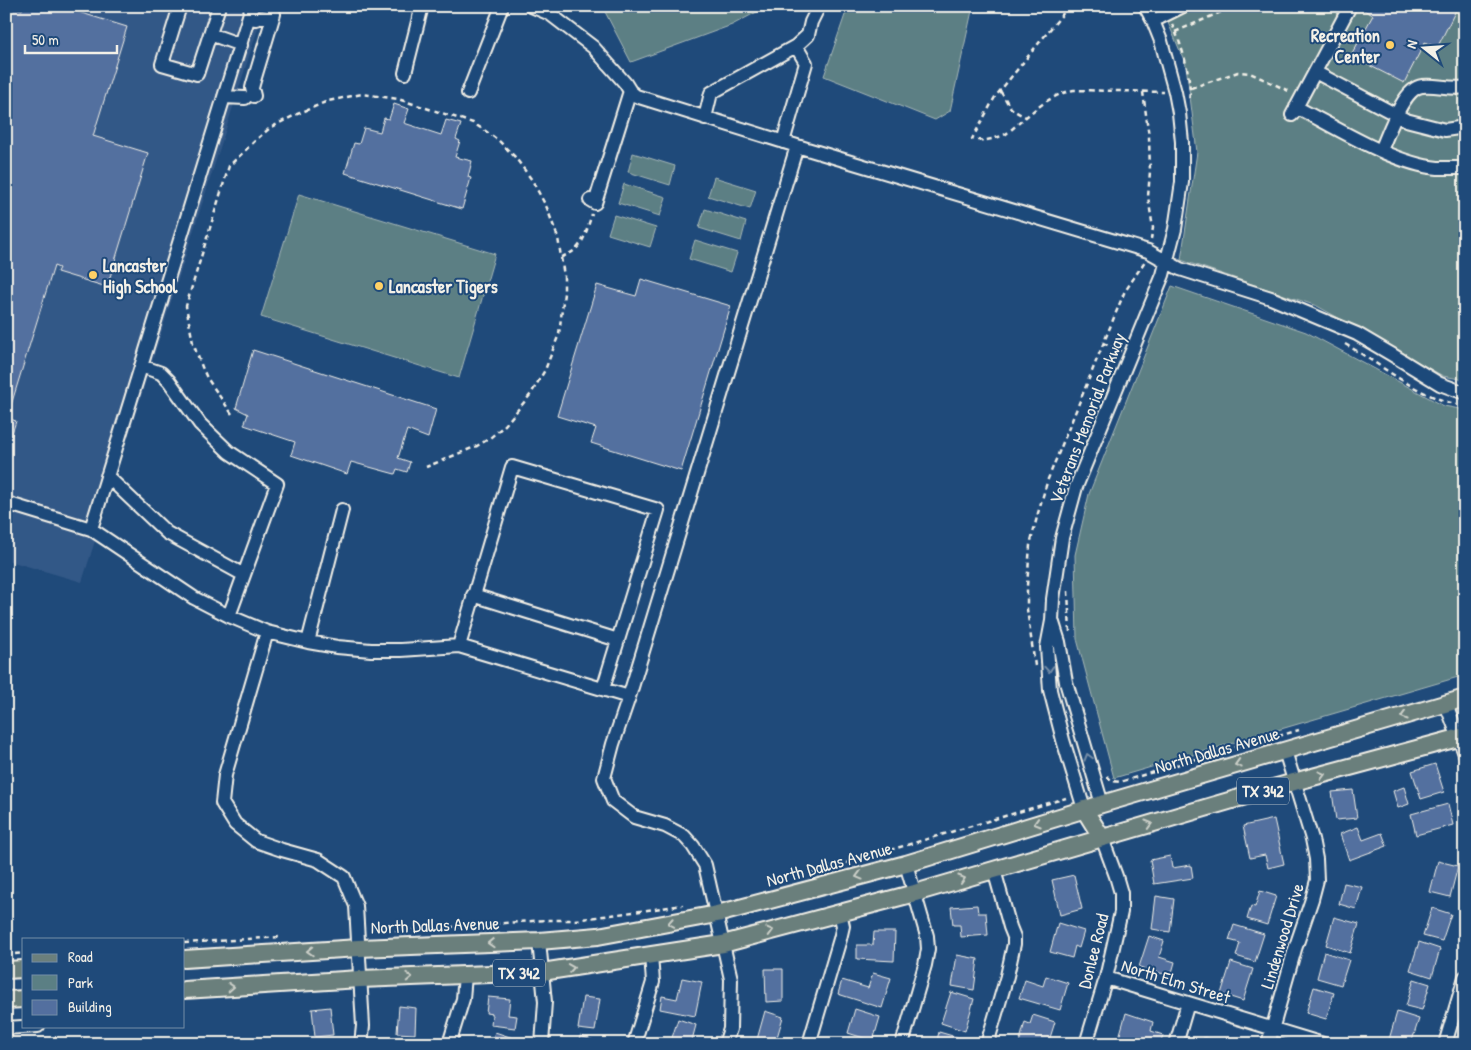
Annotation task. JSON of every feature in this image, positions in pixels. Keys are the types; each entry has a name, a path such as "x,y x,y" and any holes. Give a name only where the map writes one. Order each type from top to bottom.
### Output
{"main road":[{"name":"North Dallas Avenue","path":"185,959 359,948 539,941 598,936 717,914 906,864 1084,809 1465,698"},
{"name":"TX 342","path":"185,990 360,979 542,972 723,944 915,893 1294,782 1462,737"},
{"path":"1102,804 1102,838"},
{"path":"1084,809 1102,838"},
{"path":"6,970 22,969"},
{"path":"6,1000 22,999"}],"street":[{"path":"180,6 162,64 197,74 219,6"},
{"path":"405,73 422,6"},
{"path":"468,92 502,6"},
{"path":"531,6 550,14 593,48 630,91 641,98 1140,249 1180,270 1272,298 1356,334 1461,398"},
{"path":"705,118 711,93 796,46 808,35 811,22 819,6"},
{"name":"Veterans Memorial Parkway","path":"1084,809 1050,690 1047,647 1062,538 1076,487 1161,280 1175,229 1180,199 1182,142 1179,112 1161,40 1145,6"},
{"path":"1153,21 1184,6"},
{"path":"1350,6 1297,106 1403,160 1436,168 1465,168"},
{"path":"91,528 251,12"},
{"path":"224,98 250,97 274,14 256,20 251,12"},
{"path":"210,34 240,45"},
{"path":"783,142 806,63 796,46"},
{"path":"1315,72 1406,120 1445,130 1465,128"},
{"path":"1381,150 1408,93 1420,86 1465,87"},
{"path":"592,202 616,124 630,91"},
{"path":"725,1044 730,1029 730,979 705,865 684,836 665,826 634,817 613,801 604,778 797,146"},
{"path":"141,366 161,373 200,424 229,452 277,484 229,616"},
{"path":"458,646 474,595 507,470 658,510 603,689"},
{"path":"107,476 167,532 244,575"},
{"path":"6,503 91,528 194,598 229,616 267,632 338,647 391,650 458,646 629,697"},
{"path":"308,642 342,510"},
{"path":"474,595 618,640"},
{"name":"Veterans Memorial Parkway","path":"1052,621 1059,642 1066,682 1102,804"},
{"path":"267,632 225,775 222,803 235,824 256,841 318,860 344,877 356,906 363,1026 361,1044"},
{"path":"1446,704 1462,737 1465,754"},
{"name":"Lindenwood Drive","path":"1268,1044 1317,880 1316,859 1312,840 1285,751"},
{"name":"Donlee Road","path":"1086,1044 1106,978 1121,912 1120,893 1116,876 1102,838"},
{"path":"902,1044 925,966 928,949 927,936 906,864"},
{"path":"987,1044 1007,976 1014,944 1014,936 994,870"},
{"path":"809,1044 840,939 843,926 840,913"},
{"path":"539,941 545,1002 542,1044"},
{"path":"634,1044 653,982 651,955"},
{"path":"449,1044 463,999 465,975"},
{"path":"1444,1044 1465,977"},
{"name":"North Elm Street","path":"1106,978 1323,1044"},
{"path":"1176,1044 1188,1003"},
{"path":"6,1028 22,1027"}],"path":[{"path":"1070,6 1000,91 986,112 972,139 986,140 1000,137 1057,95 1074,90 1168,93"},
{"path":"1175,32 1235,6"},
{"path":"1167,15 1182,51 1191,88 1189,104"},
{"path":"1182,90 1238,72 1250,72 1297,106"},
{"path":"1000,91 1010,109 1026,117"},
{"path":"232,414 207,378 196,352 186,313 187,300 229,166 270,128 328,101 358,95 398,99 473,123 498,140 515,158 532,180 550,215 558,238 564,293 562,319 555,347 540,381 531,394 506,425 490,438 478,446 426,467"},
{"path":"561,257 574,251 582,242 592,202"},
{"path":"1338,340 1420,390 1445,401 1461,398"},
{"path":"1103,343 1125,352"},
{"path":"1068,591 1070,639"},
{"path":"1105,772 1112,781 1120,782 1302,729"},
{"path":"807,876 887,850 1066,798"},
{"path":"393,931 546,920 575,920 684,904"},
{"path":"185,943 282,937"}],"shaded area":[{"name":"Lancaster High School","path":"6,6 265,6 82,582 6,560"}],"green space":[{"path":"602,6 768,6 732,25 631,62"},
{"path":"856,6 973,6 950,111 935,120 824,76 845,15"},
{"path":"1161,6 1465,6 1465,380 1443,376 1317,306 1181,260 1197,152 1186,65"},
{"path":"633,153 675,166 670,185 628,172"},
{"path":"714,177 756,190 750,209 708,196"},
{"path":"624,184 666,197 660,216 618,203"},
{"name":"Lancaster Tigers","path":"299,194 495,254 459,378 261,317"},
{"path":"705,209 746,222 741,241 699,228"},
{"path":"614,215 656,228 650,247 608,234"},
{"path":"695,240 737,253 731,272 689,259"},
{"path":"1172,286 1306,332 1444,406 1465,410 1465,675 1114,778 1077,639 1075,555 1089,494"}],"building":[{"path":"6,6 22,10 23,6 59,6 127,27 93,136 148,153 107,287 57,272 59,268 54,266 7,418 16,421 6,452"},
{"name":"Recreation Center","path":"1363,6 1458,6 1437,48 1425,42 1404,83 1351,56 1373,15 1362,9"},
{"path":"394,104 409,109 404,123 441,135 446,120 461,124 456,139 460,141 455,157 472,161 468,177 471,178 462,209 345,173 354,143 359,144 364,128 380,132 384,118 389,119"},
{"path":"641,279 731,306 681,471 591,443 596,428 557,416 597,285 636,296"},
{"path":"253,350 436,409 428,438 407,430 398,458 410,462 407,472 397,469 395,474 351,462 347,474 291,455 295,442 244,425 248,414 236,408"},
{"path":"1435,764 1444,792 1421,799 1412,771"},
{"path":"1404,787 1409,804 1398,808 1393,791"},
{"path":"1353,790 1357,818 1336,820 1332,792"},
{"path":"1448,804 1453,825 1416,835 1411,814"},
{"path":"1274,819 1284,864 1268,868 1265,855 1250,858 1243,826"},
{"path":"1358,827 1363,840 1382,833 1387,846 1349,860 1340,834"},
{"path":"1170,856 1172,868 1191,865 1193,878 1154,884 1150,860"},
{"path":"1438,861 1458,866 1450,897 1430,892"},
{"path":"1074,875 1082,909 1060,915 1052,880"},
{"path":"1344,883 1362,887 1356,909 1339,904"},
{"path":"1260,891 1276,896 1267,925 1247,919 1251,906 1255,907"},
{"path":"1156,896 1174,899 1170,932 1152,929"},
{"path":"977,905 978,913 986,913 988,935 961,937 960,925 953,925 951,907"},
{"path":"1432,908 1451,914 1442,941 1423,936"},
{"path":"1334,917 1359,924 1350,953 1326,945"},
{"path":"1058,923 1084,931 1079,948 1075,946 1072,958 1050,952"},
{"path":"1234,925 1264,934 1255,962 1236,956 1240,943 1229,940"},
{"path":"874,932 895,932 894,961 857,959 857,945 873,945"},
{"path":"1149,936 1164,941 1159,957 1175,962 1171,976 1139,967"},
{"path":"1419,942 1440,949 1432,977 1410,970"},
{"path":"1324,952 1349,960 1341,985 1317,978"},
{"path":"957,955 978,959 974,990 952,986"},
{"path":"1231,962 1253,969 1243,1001 1221,994"},
{"path":"765,969 783,969 783,1001 766,1002"},
{"path":"873,973 891,978 882,1008 838,994 842,980 868,988"},
{"path":"1046,976 1068,983 1060,1010 1019,998 1025,980 1043,986"},
{"path":"682,978 702,982 695,1016 660,1009 662,996 677,999"},
{"path":"1414,979 1430,984 1422,1010 1406,1006"},
{"path":"1314,987 1334,993 1326,1019 1306,1013"},
{"path":"951,992 974,999 965,1031 941,1023"},
{"path":"488,997 510,999 508,1015 517,1016 515,1028 491,1025 492,1014 486,1013"},
{"path":"583,997 600,999 595,1031 578,1029"},
{"path":"399,1006 416,1008 415,1034 397,1033"},
{"path":"330,1007 333,1035 315,1037 312,1009"},
{"path":"855,1009 880,1017 873,1041 848,1033"},
{"path":"765,1011 783,1017 775,1044 756,1043"},
{"path":"1397,1012 1419,1019 1411,1044 1388,1043"},
{"path":"1126,1013 1153,1022 1151,1031 1163,1035 1160,1044 1126,1044 1118,1041"},
{"path":"1033,1015 1055,1022 1048,1044 1019,1044 1025,1022 1030,1024"},
{"path":"678,1019 696,1025 691,1044 670,1044"},
{"path":"495,1032 513,1038 511,1044 491,1044"},
{"path":"939,1032 963,1039 962,1044 936,1044"},
{"path":"580,1036 598,1042 597,1044 578,1044"},
{"path":"1204,1037 1227,1044 1202,1044"}],"place":[{"name":"Recreation Center","path":"1390,45"},
{"name":"Lancaster High School","path":"93,275"},
{"name":"Lancaster Tigers","path":"379,286"}]}
